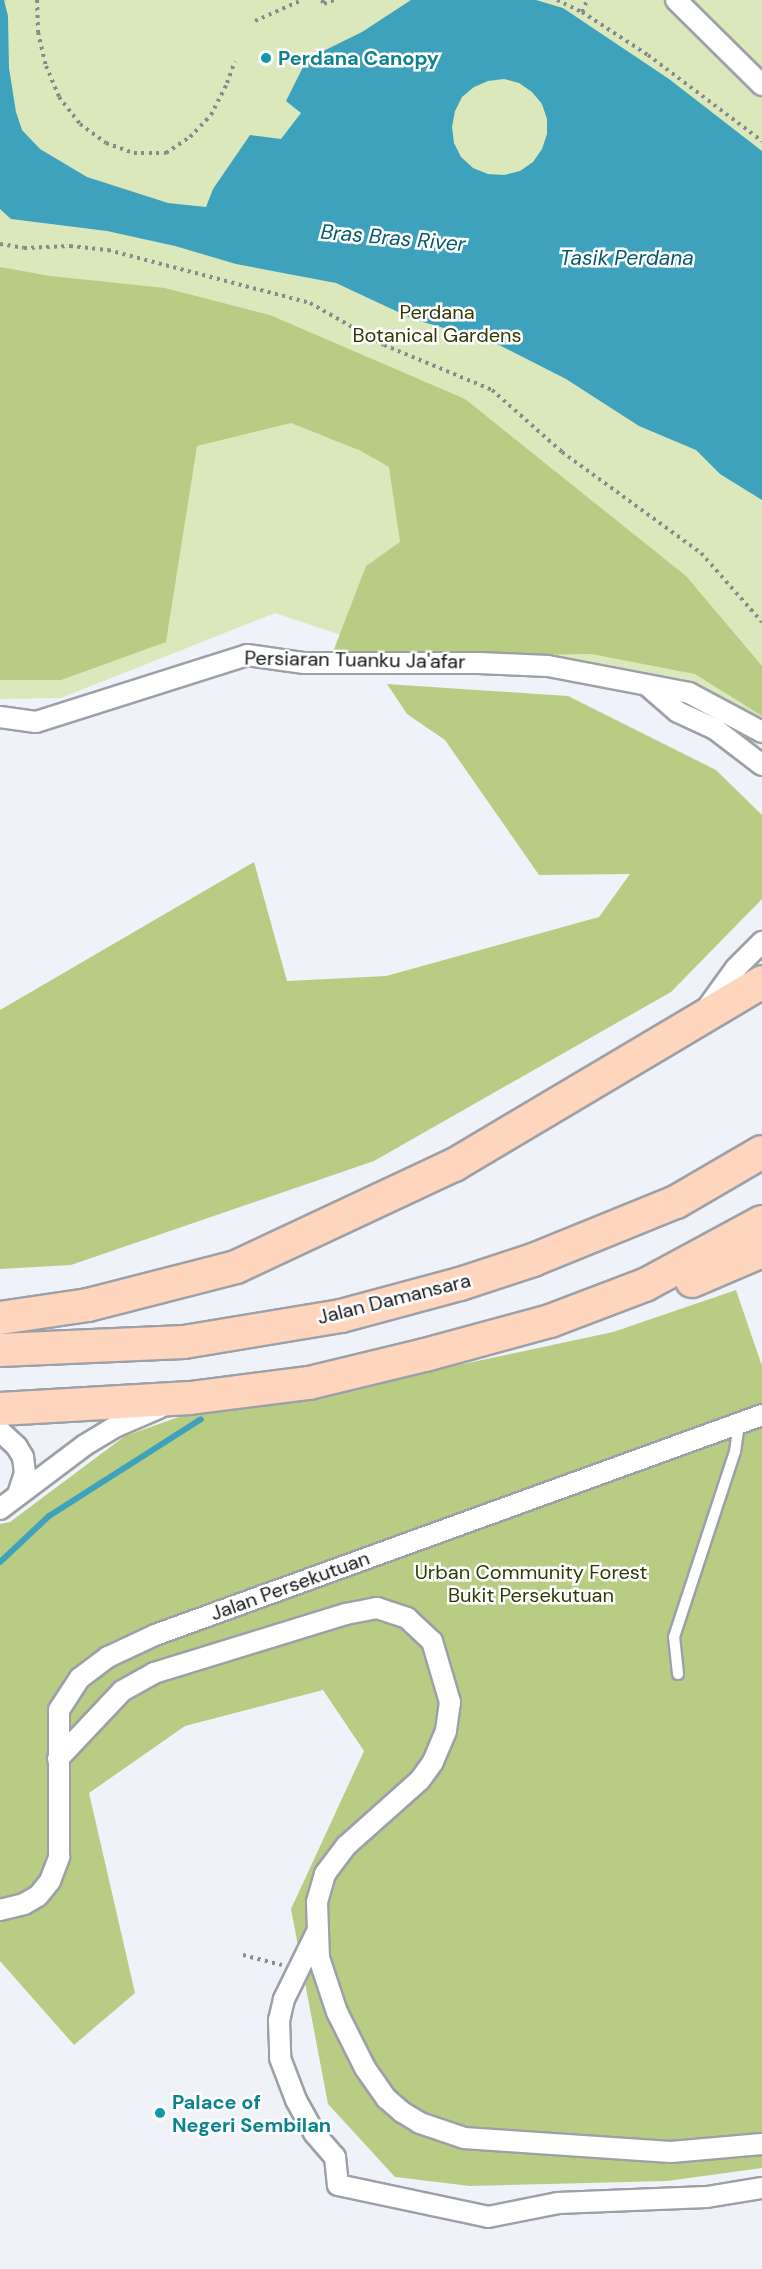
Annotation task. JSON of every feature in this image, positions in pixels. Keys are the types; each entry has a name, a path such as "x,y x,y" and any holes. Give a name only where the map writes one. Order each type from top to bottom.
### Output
{"main road":[{"path":"3,1317 88,1305 236,1267 454,1165 762,982"},
{"name":"Jalan Damansara","path":"0,1350 184,1342 341,1316 460,1284 533,1260 676,1202 762,1152"},
{"path":"550,1322 645,1285 762,1222"},
{"path":"0,1409 190,1398 309,1383 550,1322 621,1309 762,1251"}],"street":[{"path":"676,0 762,85"},
{"name":"Persiaran Tuanku Ja'afar","path":"0,717 36,722 246,655 304,663 479,663 548,666 689,693 762,732"},
{"path":"647,685 678,712 715,729 762,765"},
{"path":"700,1017 736,968 762,942"},
{"path":"0,1509 85,1445 117,1426 149,1411 190,1398"},
{"name":"Jalan Persekutuan","path":"0,1910 24,1904 38,1896 50,1881 59,1857 59,1710 80,1678 108,1657 155,1635 762,1415"},
{"path":"0,1431 17,1447 23,1457 25,1473 18,1494"},
{"path":"58,1759 122,1691 154,1673 346,1614 377,1608 407,1618 432,1641 436,1651 450,1701 446,1731 433,1762 420,1780 346,1846 326,1874 317,1902 319,1958 337,2012 365,2068 387,2098 420,2123 464,2138 670,2152 762,2144"},
{"path":"317,1932 284,1999 279,2020 280,2058 297,2100 314,2133 335,2157 338,2185 488,2217 558,2203 707,2197 762,2188"}],"lane":[{"path":"678,1674 674,1637 735,1452 740,1424"}],"path":[{"path":"37,0 38,32 46,66 59,97 80,124 106,143 134,153 166,153 190,138 211,115 235,61"},
{"path":"255,21 295,1 302,0"},
{"path":"322,0 324,4 334,0"},
{"path":"557,0 582,12 648,55 762,141"},
{"path":"582,12 587,0"},
{"path":"0,244 24,248 70,246 108,250 310,303 384,345 492,390 562,452 701,553 762,622"},
{"path":"243,1955 297,1969"}],"green space":[{"name":"Perdana Botanical Gardens","path":"0,0 762,0 762,722 685,680 530,653 386,650 275,613 61,698 0,699"},
{"path":"0,267 50,276 165,288 270,315 465,399 686,576 762,666 762,716 695,674 591,654 331,657 366,566 400,542 389,467 361,451 291,423 197,446 166,642 61,680 0,680"},
{"path":"387,684 568,696 716,770 762,815 762,899 671,992 374,1161 71,1265 0,1269 0,1010 254,862 287,981 386,976 599,917 630,874 539,875 445,740 407,714"},
{"name":"Urban Community Forest Bukit Persekutuan","path":"736,1290 762,1366 762,2168 667,2181 470,2186 395,2177 328,2104 291,1909 364,1751 323,1690 185,1726 89,1793 135,1993 74,2045 0,1961 0,1524 10,1522 125,1436 187,1414 309,1397 613,1332"}],"water":[{"name":"Tasik Perdana","path":"0,0 4,0 8,16 9,68 16,112 22,130 40,149 87,177 168,203 206,207 213,189 250,135 281,139 301,113 286,101 307,59 362,32 411,0 536,0 563,8 669,79 762,151 762,500 720,474 696,450 639,426 566,379 495,343 413,319 336,283 236,264 175,246 107,231 11,219 0,209","holes":["504,79 519,83 532,92 542,104 547,119 547,134 542,149 533,162 520,171 504,175 488,174 473,168 461,157 454,143 452,127 455,111 462,97 474,87 488,81"]}],"waterway":[{"path":"0,1562 49,1516 201,1419"}],"place":[{"name":"Perdana Canopy","path":"266,58"},
{"name":"Palace of Negeri Sembilan","path":"160,2113"}],"water label":[{"name":"Bras Bras River","path":"393,238"}]}
